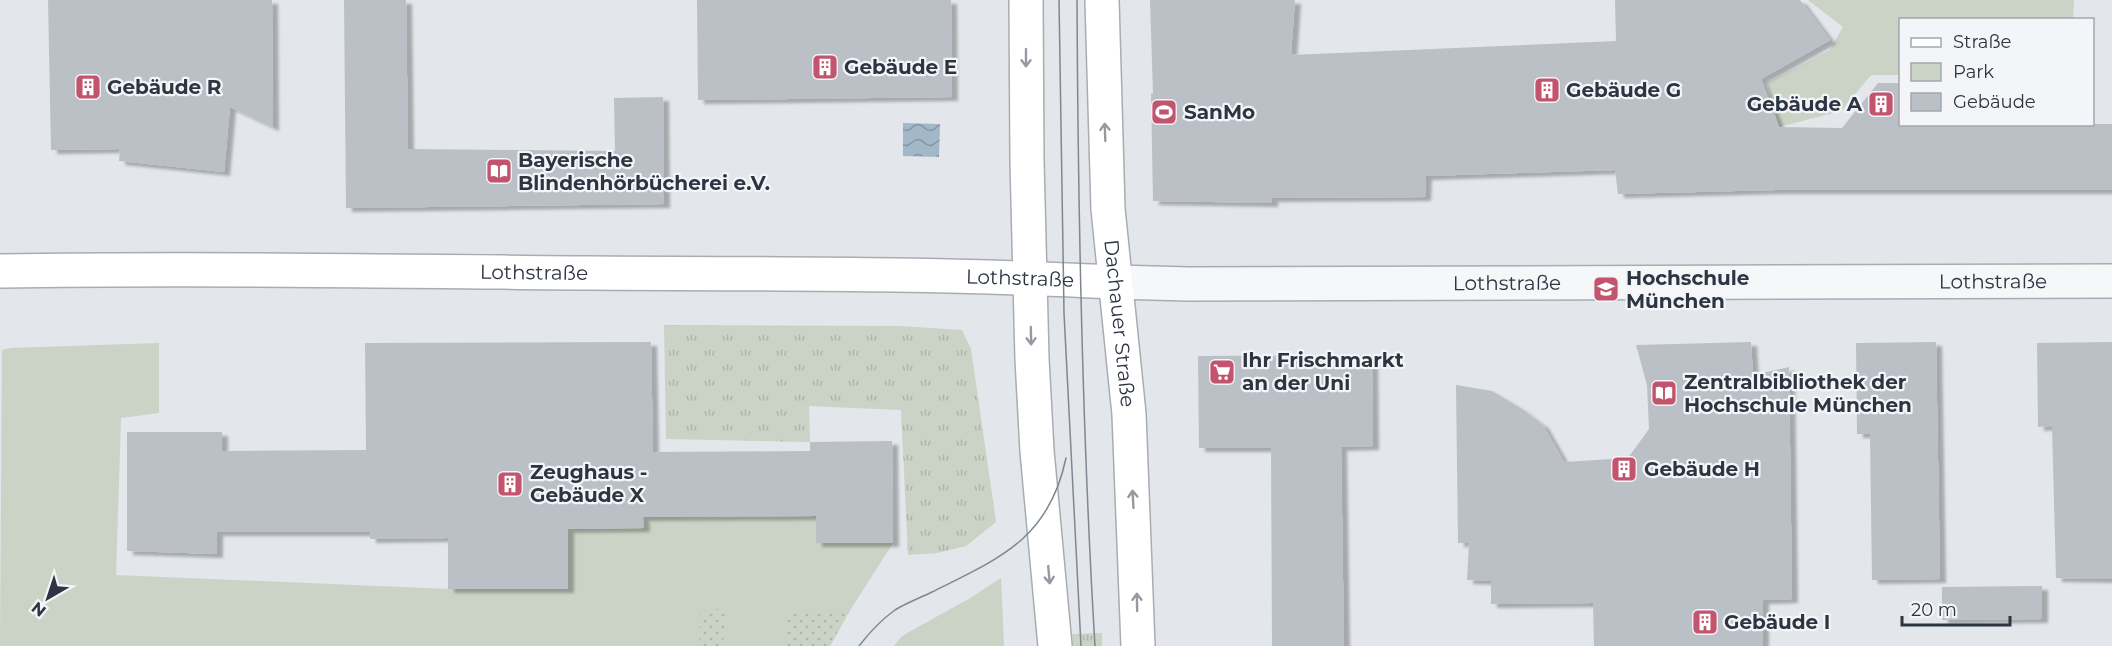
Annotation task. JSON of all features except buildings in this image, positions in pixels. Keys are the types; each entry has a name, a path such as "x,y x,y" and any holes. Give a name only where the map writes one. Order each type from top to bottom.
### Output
{"main road":[{"path":"1026,0 1032,359 1037,451 1055,646"},
{"name":"Dachauer Straße","path":"1102,0 1108,209 1129,414 1138,646"},
{"name":"Lothstraße","path":"0,270 332,270 1030,278 1115,282"}],"street":[{"name":"Lothstraße","path":"1115,282 1212,284 2112,281"}],"green space":[{"path":"1808,0 2074,0 2073,18 1899,18 1899,75 1871,75 1841,111 1779,127 1767,83 1830,50 1843,27"},
{"path":"664,325 900,326 962,330 971,349 996,522 966,546 937,553 908,555 901,410 809,406 810,442 666,439"},
{"path":"159,343 159,413 121,418 116,575 448,589 568,589 568,522 585,529 643,528 643,517 816,516 817,543 893,543 830,646 0,646 2,350"},
{"path":"1001,578 1004,646 894,646 902,636"},
{"path":"725,609 723,646 699,646 700,610"},
{"path":"785,612 849,612 830,646 786,646"},
{"path":"1102,633 1102,646 1073,646 1072,634"}],"water":[{"path":"903,123 940,124 939,157 903,156"}],"tram line":[{"path":"1059,0 1064,313 1081,646"},
{"path":"1077,0 1082,323 1095,646"},
{"path":"859,646 895,610 979,568 1018,543 1034,527 1047,508 1058,486 1066,458"}],"place":[{"name":"Gebäude E","path":"825,67"},
{"name":"Gebäude R","path":"88,87"},
{"name":"Gebäude G","path":"1547,90"},
{"name":"Gebäude A","path":"1881,104"},
{"name":"SanMo","path":"1164,112"},
{"name":"Bayerische Blindenhörbücherei e.V.","path":"499,171"},
{"name":"Hochschule München","path":"1606,289"},
{"name":"Ihr Frischmarkt an der Uni","path":"1222,372"},
{"name":"Zentralbibliothek der Hochschule München","path":"1664,393"},
{"name":"Gebäude H","path":"1624,469"},
{"name":"Zeughaus - Gebäude X","path":"510,484"},
{"name":"Gebäude I","path":"1705,622"}]}
